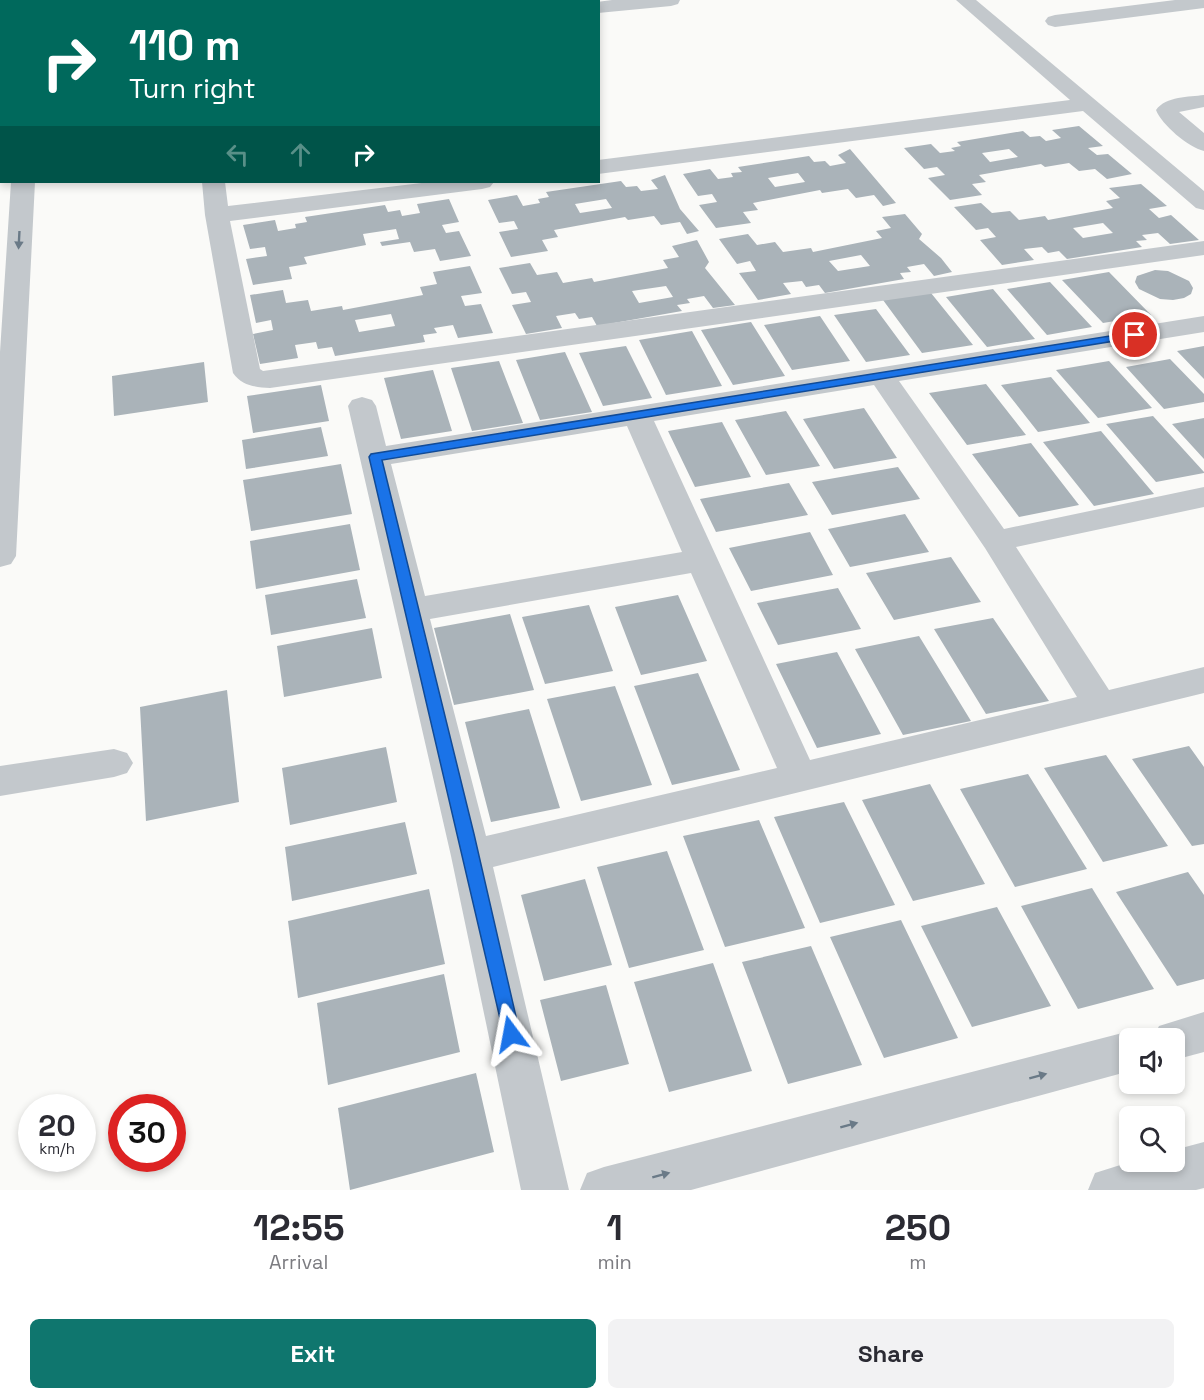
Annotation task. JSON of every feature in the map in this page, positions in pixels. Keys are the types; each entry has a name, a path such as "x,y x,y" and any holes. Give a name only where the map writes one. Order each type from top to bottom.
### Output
{"street":[{"path":"600,7 671,0"},
{"path":"965,0 1204,203"},
{"path":"1055,21 1204,2"},
{"path":"1204,101 1177,105 1167,110 1169,115 1204,144"},
{"path":"600,166 1087,104"},
{"path":"0,556 5,436 23,183"},
{"path":"213,183 247,373 256,379 270,380 1204,248"},
{"path":"217,215 474,183"},
{"path":"375,457 1204,324"},
{"path":"881,375 996,541 1100,705"},
{"path":"362,406 471,856 545,1190"},
{"path":"636,414 800,778"},
{"path":"996,541 1204,497"},
{"path":"413,610 702,560"},
{"path":"471,856 1204,680"},
{"path":"0,781 114,763"},
{"path":"1185,1037 1204,1032"},
{"path":"604,1190 1119,1054"},
{"path":"1112,1190 1204,1165"}],"building":[{"path":"1079,126 1103,146 1088,148 1097,155 1108,154 1132,174 1107,179 1095,169 1079,171 1069,163 1045,167 1041,164 979,175 986,182 972,184 982,195 950,200 928,178 945,175 937,167 924,169 904,148 931,144 940,153 955,151 951,148 961,146 957,142 1023,131 1030,137 1040,136 1046,141 1061,138 1052,130","holes":["1009,149 1018,157 990,162 982,153"]},
{"path":"850,149 896,203 883,206 874,195 856,198 848,189 822,193 820,190 753,203 758,210 743,212 751,223 716,228 699,205 717,202 712,194 698,196 683,174 710,169 718,179 733,177 731,173 742,172 738,167 809,156 814,162 825,161 830,166 846,163 838,155","holes":["798,173 805,182 775,187 768,178"]},
{"path":"665,175 680,209 699,231 687,234 680,222 661,225 654,216 628,220 625,217 554,230 558,237 542,240 548,251 511,257 499,232 518,229 514,221 499,223 488,200 517,195 523,206 540,203 538,199 549,197 546,192 621,181 626,187 637,186 641,191 658,189 651,180","holes":["606,199 612,208 580,213 575,204"]},
{"path":"1141,184 1167,206 1149,209 1159,218 1171,215 1199,240 1170,244 1158,233 1142,235 1147,240 1136,241 1142,247 1067,259 1059,251 1048,253 1042,247 1024,249 1034,260 1002,265 980,240 996,237 988,228 976,230 954,207 981,203 992,213 1010,211 1019,220 1045,216 1048,220 1113,208 1106,201 1120,198 1109,188","holes":["1103,223 1113,233 1083,238 1073,228"]},
{"path":"449,199 459,222 442,225 446,233 459,231 471,256 440,261 435,249 414,252 410,242 382,246 380,242 399,239 396,229 363,234 366,245 304,257 307,264 289,267 292,279 253,285 246,259 267,256 265,247 250,249 243,225 275,220 278,231 296,228 295,224 307,222 305,217 385,205 388,212 400,210 402,216 420,213 417,204"},
{"path":"905,214 922,234 919,239 941,258 952,272 934,276 924,264 907,267 911,272 900,273 904,279 825,293 819,285 806,287 802,281 783,283 791,294 758,300 739,273 756,271 750,261 737,264 719,239 748,234 757,245 775,242 783,252 811,248 813,252 882,238 876,231 891,228 882,217","holes":["861,255 870,266 838,271 829,261"]},
{"path":"697,240 709,262 705,268 735,305 713,308 704,296 687,299 690,303 677,305 682,311 597,326 592,317 579,319 575,313 556,316 562,328 526,334 512,305 531,302 526,292 512,294 499,268 530,263 537,275 557,272 563,283 592,278 594,282 668,268 663,260 679,257 672,246","holes":["666,286 673,297 639,303 632,291"]},
{"path":"470,266 482,293 461,296 465,306 481,304 493,333 458,338 453,325 434,328 437,333 423,335 425,342 335,356 332,347 318,349 316,342 295,345 298,358 260,364 253,334 273,330 271,320 256,323 250,295 283,290 286,303 308,300 311,311 342,306 343,310 423,295 420,287 437,284 433,272","holes":["391,314 395,326 359,332 355,320"]},
{"path":"1155,270 1168,271 1189,281 1193,288 1191,294 1173,300 1160,299 1139,289 1135,282 1137,276"},
{"path":"1109,272 1151,315 1103,323 1062,280"},
{"path":"1050,282 1092,327 1047,335 1007,289"},
{"path":"993,289 1035,339 987,347 946,297"},
{"path":"931,293 973,345 922,353 883,300"},
{"path":"876,309 910,355 866,362 834,315"},
{"path":"820,316 850,361 792,370 764,325"},
{"path":"751,322 785,376 733,385 701,330"},
{"path":"692,331 722,386 666,395 639,340"},
{"path":"626,346 652,398 603,406 579,353"},
{"path":"1204,346 1204,379 1177,351"},
{"path":"565,352 592,412 540,420 516,360"},
{"path":"1170,359 1204,394 1204,402 1164,409 1126,367"},
{"path":"499,361 523,423 472,431 451,368"},
{"path":"1109,361 1152,408 1098,418 1056,370"},
{"path":"204,362 208,402 114,416 112,376"},
{"path":"433,370 452,431 401,439 384,378"},
{"path":"1051,377 1090,423 1038,432 1001,385"},
{"path":"986,384 1026,435 967,445 929,393"},
{"path":"321,385 329,421 253,433 247,396"},
{"path":"864,408 897,458 834,469 803,419"},
{"path":"786,411 820,466 766,475 735,420"},
{"path":"1153,416 1204,473 1156,482 1106,424"},
{"path":"1204,418 1204,459 1172,424"},
{"path":"722,422 751,477 695,487 668,431"},
{"path":"321,427 328,456 246,469 242,440"},
{"path":"1101,431 1154,494 1094,506 1043,442"},
{"path":"1031,443 1079,505 1019,517 972,454"},
{"path":"341,464 352,514 251,531 243,480"},
{"path":"898,467 920,499 832,515 812,482"},
{"path":"789,483 808,515 716,532 700,499"},
{"path":"905,514 929,552 850,567 828,529"},
{"path":"350,524 360,570 256,589 250,541"},
{"path":"810,532 833,575 751,591 729,548"},
{"path":"951,557 981,602 894,620 866,573"},
{"path":"357,579 366,618 271,635 265,595"},
{"path":"838,588 861,629 778,645 757,603"},
{"path":"678,595 707,661 641,675 615,607"},
{"path":"589,605 613,671 545,684 522,617"},
{"path":"510,614 534,690 454,705 434,628"},
{"path":"993,618 1049,701 986,714 934,629"},
{"path":"372,628 382,678 284,697 277,646"},
{"path":"919,636 971,721 903,735 855,649"},
{"path":"837,652 881,734 817,748 776,664"},
{"path":"698,673 740,770 672,785 634,686"},
{"path":"615,686 652,785 581,801 547,699"},
{"path":"227,690 239,802 146,821 140,707"},
{"path":"529,709 560,808 491,822 465,722"},
{"path":"1189,746 1204,767 1204,844 1192,846 1132,759"},
{"path":"386,747 397,802 290,825 282,768"},
{"path":"1106,755 1168,846 1103,862 1044,768"},
{"path":"1028,774 1087,869 1015,887 960,789"},
{"path":"930,784 985,884 913,901 862,800"},
{"path":"844,802 895,905 820,923 774,817"},
{"path":"759,820 805,928 725,947 683,836"},
{"path":"405,822 417,874 292,901 285,847"},
{"path":"667,851 704,950 629,968 597,867"},
{"path":"1188,872 1204,895 1204,979 1177,986 1116,892"},
{"path":"585,879 612,965 544,981 521,895"},
{"path":"1092,888 1154,989 1078,1009 1021,906"},
{"path":"429,889 445,964 298,998 288,921"},
{"path":"997,907 1051,1006 972,1027 921,926"},
{"path":"901,920 958,1038 884,1058 830,937"},
{"path":"811,946 862,1065 788,1084 742,962"},
{"path":"713,963 752,1071 669,1092 634,982"},
{"path":"444,974 460,1052 328,1085 317,1003"},
{"path":"606,985 629,1064 561,1081 540,1000"},
{"path":"476,1073 494,1152 350,1190 338,1108"}],"route":[{"path":"511,1034 466,834 375,457 1135,335"}]}
